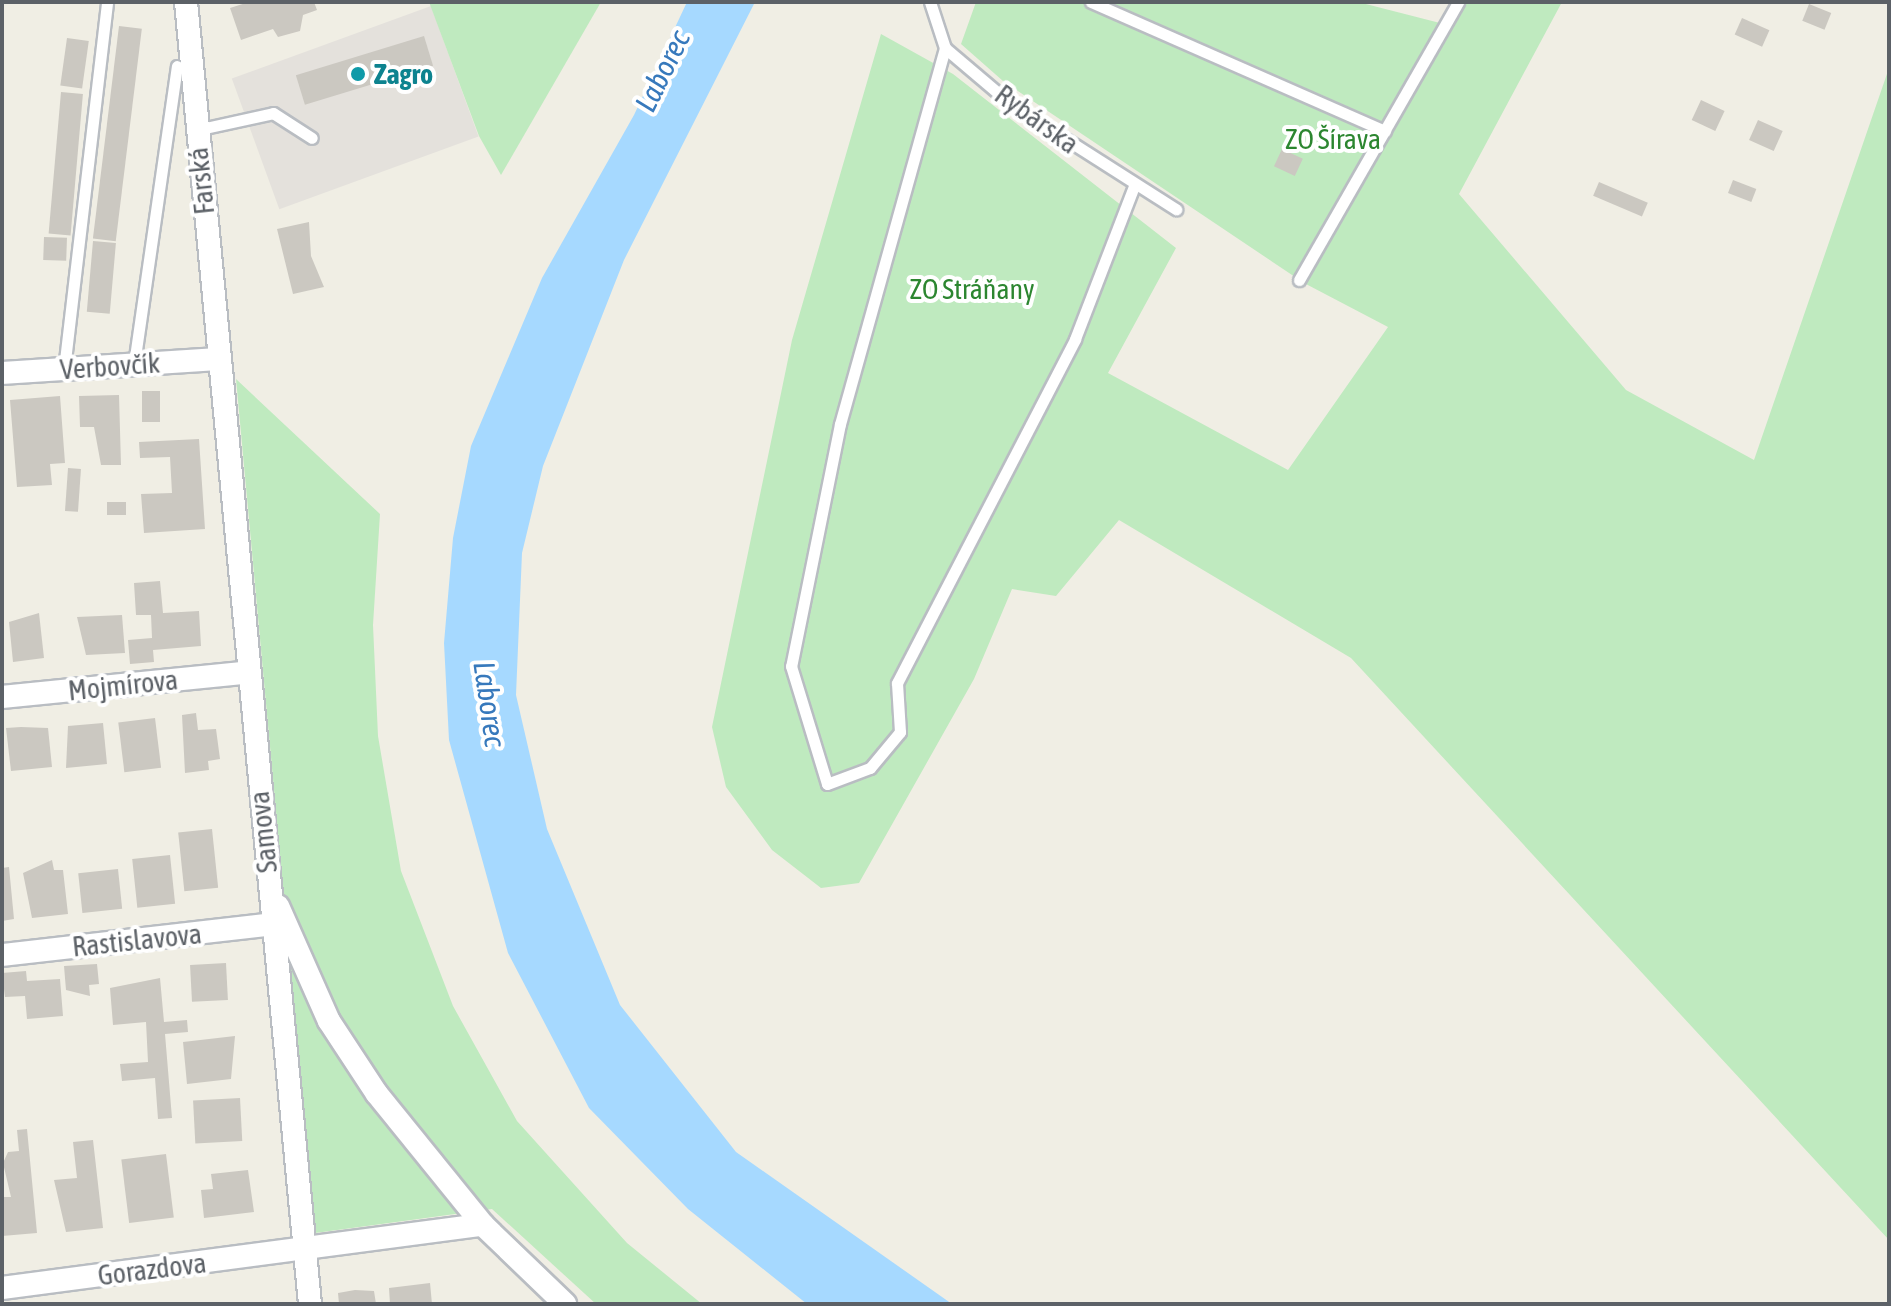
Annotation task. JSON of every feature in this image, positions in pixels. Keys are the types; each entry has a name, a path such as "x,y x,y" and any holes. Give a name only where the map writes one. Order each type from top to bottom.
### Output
{"street":[{"name":"Farská","path":"186,2 219,359"},
{"name":"Verbovčík","path":"2,373 219,359"},
{"name":"Samova","path":"219,359 244,673 310,1304"},
{"name":"Mojmírova","path":"2,697 244,673"},
{"path":"268,882 329,1021 386,1106 483,1225 565,1304"},
{"name":"Rastislavova","path":"2,955 272,924"},
{"name":"Gorazdova","path":"2,1288 483,1225"}],"lane":[{"path":"64,369 107,2"},
{"path":"930,2 945,48 840,424 791,666 827,784 870,768 900,732 897,683 1075,339 1134,186"},
{"path":"1091,2 1385,131"},
{"path":"1299,280 1458,2"},
{"name":"Rybárska","path":"945,48 1011,104 1134,186 1176,209"},
{"path":"134,364 177,66"},
{"path":"196,130 273,113 312,138"}],"shaded area":[{"name":"Zagro","path":"431,6 479,137 279,209 232,79"}],"green space":[{"path":"429,2 601,2 501,175 479,136"},
{"path":"976,2 1358,2 1440,23 1452,2 1562,2 1459,194 1626,390 1754,460 1889,68 1889,1240 1351,658 1119,520 1056,596 1012,589 974,679 859,883 821,888 772,850 726,787 712,727 792,340 881,34 953,74 1176,248 1108,373 1288,470 1388,327 1304,283 1003,81 961,44"},
{"path":"236,379 380,514 373,625 378,736 401,871 453,1006 517,1121 627,1243 702,1304 596,1304 492,1209 315,1233"}],"water":[{"name":"Laborec","path":"687,2 755,2 624,260 543,466 522,553 516,695 547,829 620,1005 736,1152 952,1304 807,1304 688,1209 589,1108 508,953 449,740 444,643 453,538 471,446 542,278 634,115"}],"building":[{"path":"249,2 314,2 317,10 303,15 300,31 278,37 273,29 241,40 230,8"},
{"path":"1809,4 1831,13 1825,30 1802,21"},
{"path":"1742,18 1769,30 1762,47 1735,34"},
{"path":"119,26 142,29 116,241 93,238"},
{"name":"Zagro","path":"424,36 433,66 305,105 296,75"},
{"path":"67,38 89,41 82,89 60,86"},
{"path":"61,92 83,94 71,235 49,233"},
{"path":"1701,100 1725,111 1715,131 1692,120"},
{"path":"1758,120 1783,131 1774,151 1749,140"},
{"path":"1282,149 1303,159 1295,176 1274,166"},
{"path":"1733,180 1756,189 1751,202 1728,193"},
{"path":"1599,182 1648,203 1642,217 1593,196"},
{"path":"309,222 311,256 324,287 293,294 277,229"},
{"path":"44,237 67,238 66,261 43,260"},
{"path":"93,241 116,243 110,314 87,312"},
{"path":"142,391 160,391 160,422 142,422"},
{"path":"119,395 121,465 101,465 94,427 80,427 79,396"},
{"path":"60,396 65,463 50,464 52,485 17,487 10,400"},
{"path":"199,439 205,529 144,533 141,494 172,493 170,457 140,458 139,442"},
{"path":"68,468 81,469 78,512 65,511"},
{"path":"107,502 126,502 126,515 107,515"},
{"path":"160,581 163,613 199,611 201,646 153,650 154,662 130,664 128,640 152,638 151,615 136,615 134,583"},
{"path":"39,613 44,658 13,662 9,622"},
{"path":"122,615 125,653 86,655 77,617"},
{"path":"196,713 198,730 216,729 220,759 208,761 209,770 185,773 182,715"},
{"path":"155,718 161,768 124,772 118,723"},
{"path":"103,723 107,764 66,768 68,726"},
{"path":"6,728 48,728 52,767 11,771"},
{"path":"212,829 218,888 184,891 178,833"},
{"path":"170,855 175,904 137,908 132,859"},
{"path":"52,860 54,870 63,870 68,914 32,918 23,873"},
{"path":"9,867 14,919 2,921 2,868"},
{"path":"118,869 122,909 82,913 78,873"},
{"path":"226,963 228,1000 192,1002 190,965"},
{"path":"97,964 99,984 89,985 90,996 66,990 64,966"},
{"path":"26,971 27,981 60,979 63,1016 27,1019 25,996 5,997 2,973"},
{"path":"160,978 164,1022 187,1020 188,1032 165,1034 172,1118 158,1119 155,1078 122,1081 120,1064 148,1062 146,1022 113,1025 110,988"},
{"path":"235,1036 231,1079 187,1084 183,1042"},
{"path":"240,1098 242,1141 195,1143 193,1100"},
{"path":"27,1129 37,1233 2,1236 2,1197 11,1197 3,1163 8,1152 19,1151 17,1130"},
{"path":"93,1140 103,1228 66,1232 54,1180 77,1178 73,1142"},
{"path":"166,1154 174,1218 129,1223 121,1159"},
{"path":"248,1170 254,1212 204,1218 201,1190 213,1189 211,1174"},
{"path":"430,1283 432,1304 390,1304 389,1288"},
{"path":"374,1291 376,1304 339,1304 338,1293"}],"place":[{"name":"Zagro","path":"358,74"}],"park label":[{"name":"ZO Šírava","path":"1333,139"},
{"name":"ZO Stráňany","path":"972,289"}]}
